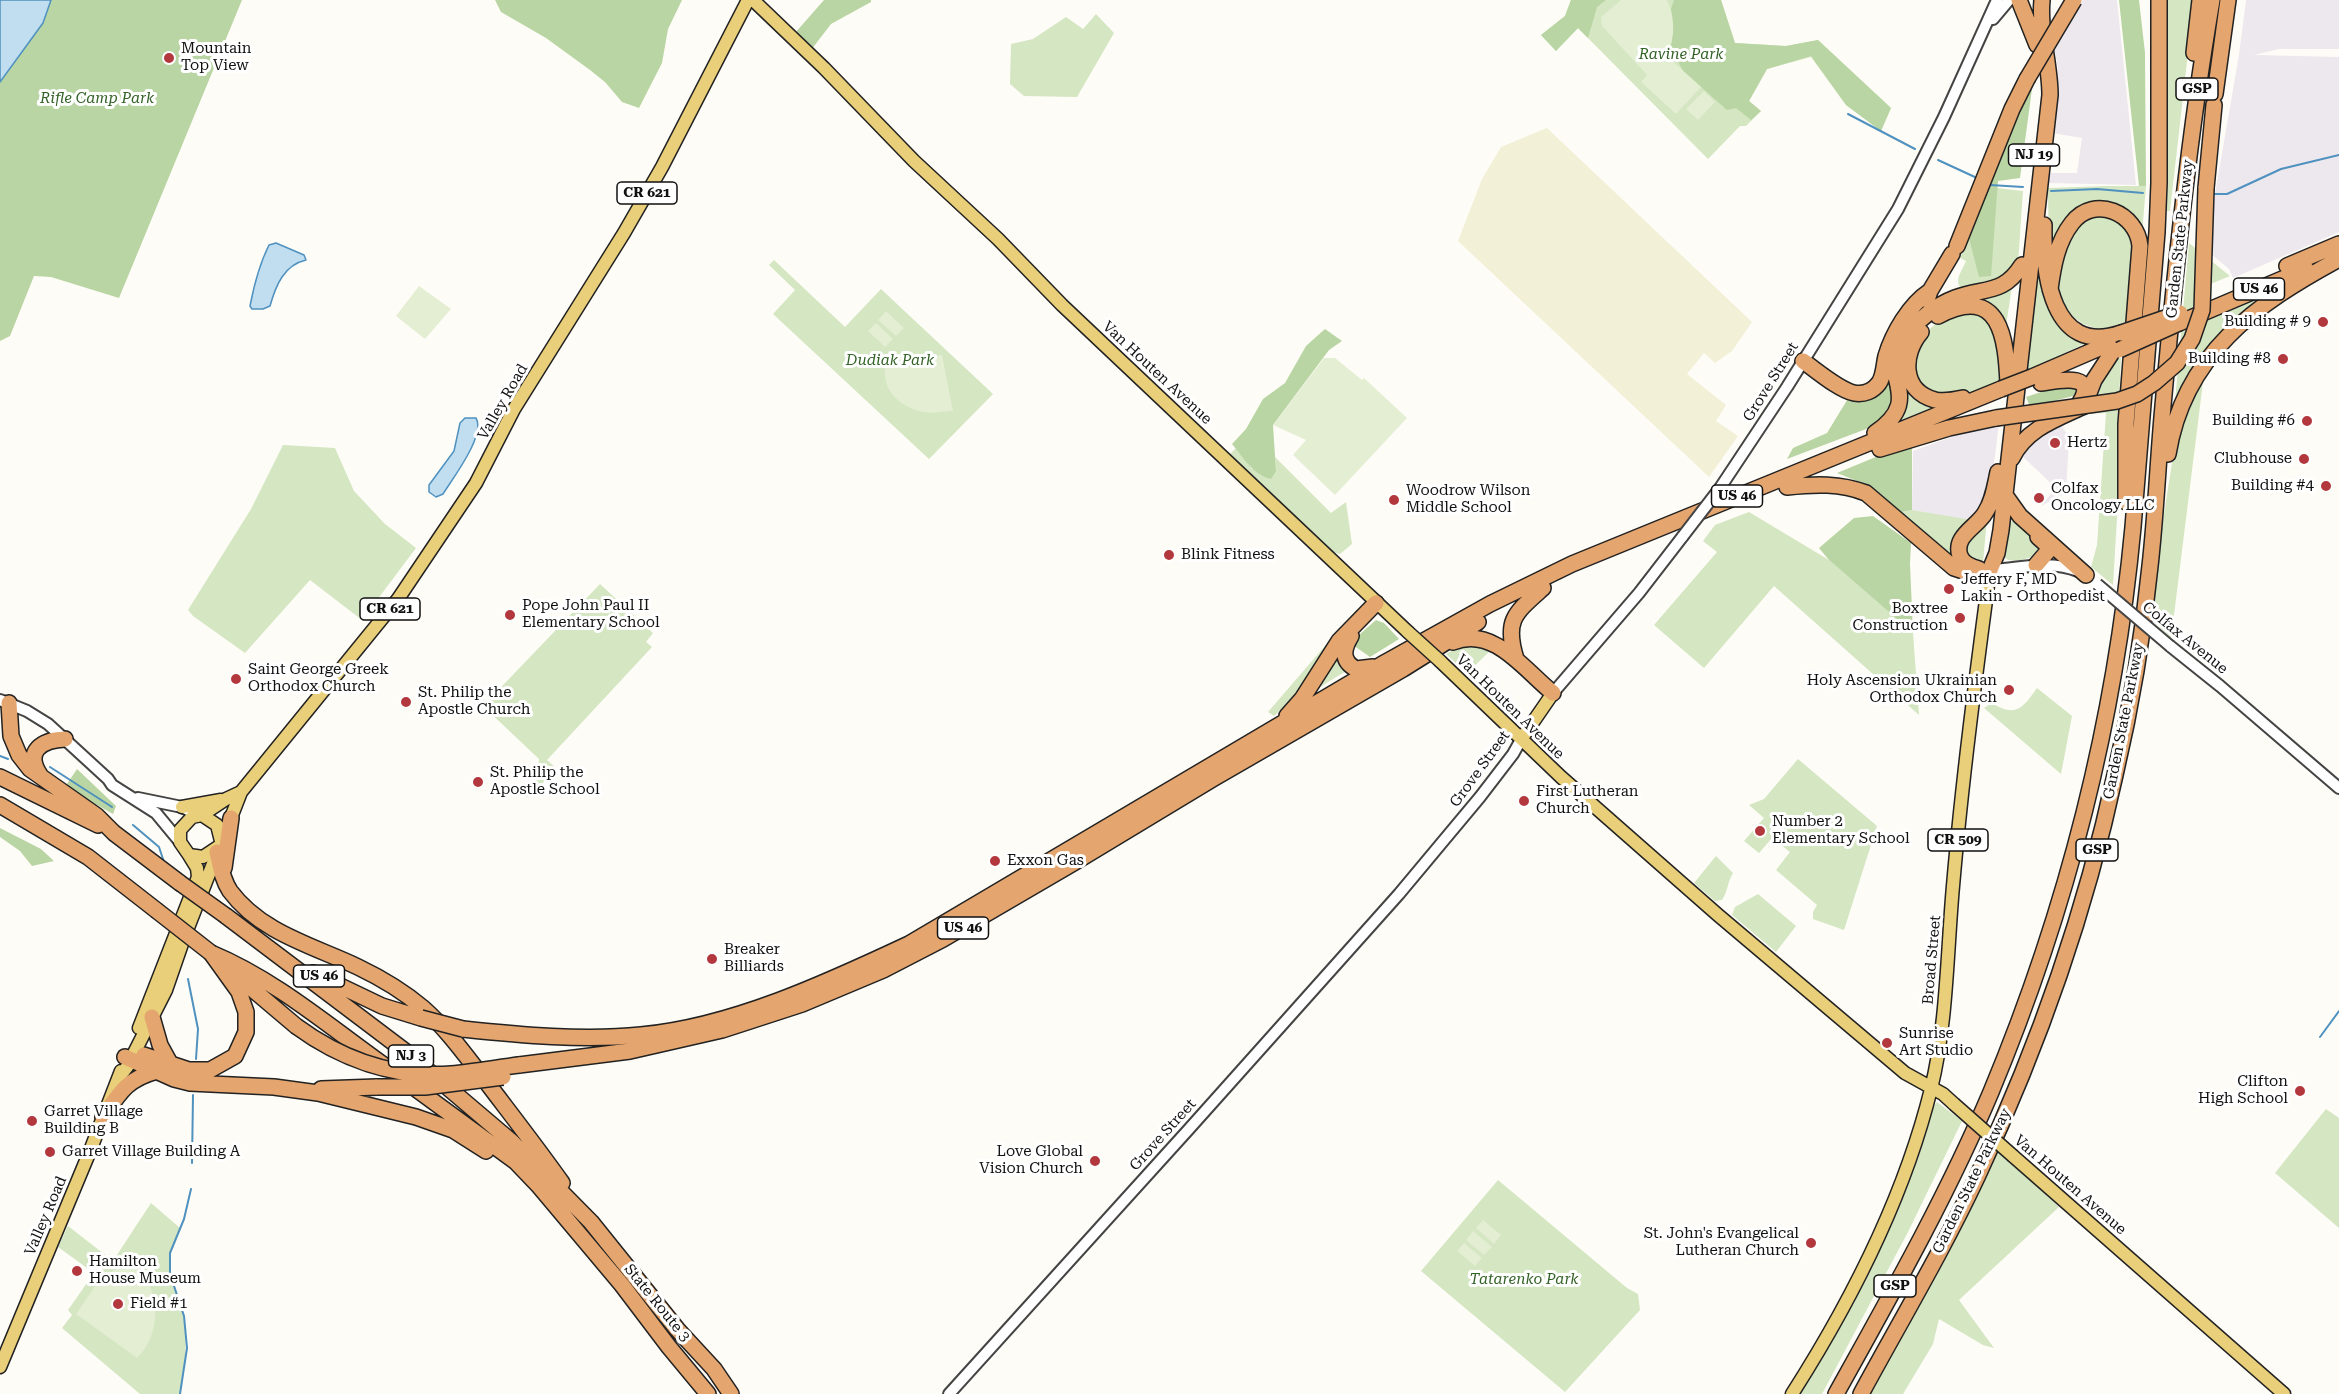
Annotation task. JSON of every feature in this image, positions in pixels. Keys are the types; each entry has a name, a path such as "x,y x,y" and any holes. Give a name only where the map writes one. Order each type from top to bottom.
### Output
{"highway":[{"path":"2019,0 2037,45"},
{"name":"NJ 19","path":"1990,570 1997,553 2005,495 1999,392 2022,265 2042,88 2033,20 2033,0"},
{"name":"NJ 19","path":"1990,570 1988,553 2015,411 2050,95 2042,0"},
{"path":"1838,455 1891,422 1897,413 1900,398 1895,361 1902,341 1926,304 1930,291 1955,250 2012,109 2027,79 2074,0"},
{"path":"2148,0 2159,72"},
{"name":"Garden State Parkway","path":"1836,1394 1947,1186 1990,1094 2018,1026 2061,901 2089,796 2111,686 2129,574 2157,232 2159,0"},
{"path":"2168,348 2168,286 2172,229 2200,0"},
{"name":"Garden State Parkway","path":"1861,1394 1977,1178 2017,1087 2062,967 2084,899 2105,821 2121,747 2145,605 2186,170 2212,0"},
{"path":"1880,449 1949,428 1996,418 2117,400 2146,389 2177,363 2192,339 2202,310 2206,188 2228,0"},
{"path":"1990,570 1968,565 1962,559 1959,548 1963,537 1986,512 2003,469 2019,445 2040,427 2084,406 2097,374 2118,344 2111,336 2098,337 2084,334 2071,327 2058,312 2050,289 2045,262 2042,171"},
{"path":"2050,289 2058,251 2069,228 2080,216 2095,209 2106,209 2123,215 2132,224 2138,234 2140,246 2126,424 2125,592"},
{"name":"US 46","path":"2180,318 2339,244"},
{"name":"US 46","path":"0,777 64,810 114,832 226,916 319,976 382,1006 463,1029 544,1036 638,1036 693,1027 792,995 909,944 1386,662 1490,604 1556,571 1838,455 1999,392 2035,383 2118,344 2339,254"},
{"path":"2157,491 2164,478 2179,410 2209,357 2230,333 2259,308 2306,277 2339,259"},
{"path":"1902,341 1923,317 1938,306 1960,296 2006,284 2014,278 2022,265"},
{"path":"1803,361 1848,391 1860,393 1872,389 1881,379 1887,353 1899,327 1920,298 1930,291"},
{"path":"1963,307 1975,307 1990,314 2002,331 2007,349 1999,392 1940,400 1924,395 1915,388 1908,371 1908,355 1916,337 1932,320 1944,313 1963,307"},
{"path":"2035,383 2070,378 2079,382 2084,393 2074,411"},
{"name":"US 46","path":"0,805 88,857 211,953 296,1026 346,1056 374,1066 405,1072 451,1074 520,1069 612,1054 722,1030 769,1016 846,987 897,964 1437,655 1472,625 1543,588 1880,449 1999,392"},
{"path":"2015,411 2020,423 2025,427 2040,427"},
{"path":"1787,487 1830,484 1866,493 1954,568 1975,575 1990,570"},
{"path":"2005,495 2020,516 2092,579"},
{"path":"2001,530 2007,521 2017,520 2044,542 2048,548 2047,555 2036,565"},
{"path":"1516,659 1511,642 1511,626 1523,606 1543,588"},
{"path":"1276,726 1297,705 1339,641 1376,603"},
{"path":"1361,618 1344,649 1346,661 1350,666 1361,670 1386,662"},
{"path":"1437,655 1458,640 1477,638 1496,645 1516,659 1553,693"},
{"path":"4,702 15,747 30,769 97,816 114,832"},
{"path":"40,775 34,763 39,747 50,740 64,738"},
{"path":"223,877 231,818"},
{"path":"219,846 223,877 243,905 289,938 358,967 403,992 426,1011 478,1072 545,1158 583,1213"},
{"name":"NJ 3","path":"226,916 445,1084 512,1142 583,1213"},
{"path":"104,1117 124,1087 143,1075 164,1068 210,1070 235,1056 246,1032 246,1012 239,992 211,953"},
{"name":"NJ 3","path":"211,953 238,964 281,991 465,1123 516,1162 576,1230"},
{"path":"152,1017 164,1068"},
{"path":"130,1054 164,1068 190,1083 297,1089 425,1087 520,1069"},
{"path":"297,1089 416,1117 453,1130 483,1148 511,1171 561,1221 576,1230"},
{"name":"State Route 3","path":"583,1213 677,1329 714,1369 731,1394"},
{"name":"State Route 3","path":"576,1230 622,1285 706,1394"}],"main road":[{"name":"Van Houten Avenue","path":"751,0 824,68 914,161 999,239 1062,304 1376,603 1437,655 1561,777 1726,922 1905,1073 1943,1094 2284,1394"},
{"name":"Valley Road","path":"130,1054 166,990 241,792 398,599 476,483 514,409 657,175 751,0"},
{"name":"Broad Street","path":"1792,1394 1845,1306 1874,1247 1911,1154 1931,1088 1941,1024 1961,807 1990,570"},
{"name":"Grove Street","path":"1522,738 1553,693"},
{"name":"Valley Road","path":"200,816 241,792"},
{"path":"182,807 226,799"},
{"path":"200,816 217,825 219,846 203,857 189,855 180,842 180,830 183,825 192,818 200,816"},
{"name":"Valley Road","path":"0,1367 130,1054 198,877 197,868 189,855"}],"street":[{"name":"Grove Street","path":"1553,693 1639,593 1720,488 1803,361 1909,189 1997,0"},
{"name":"Grove Street","path":"1983,34 2008,0"},
{"name":"Colfax Avenue","path":"1990,570 2059,564 2092,579 2339,788"},
{"path":"4,702 41,719 108,778 112,785 156,813 180,842"},
{"name":"Grove Street","path":"949,1394 1399,894 1480,796 1513,754 1522,738"},
{"path":"129,796 182,807 200,816"}],"shaded area":[{"path":"2083,0 2117,0 2136,185 2048,183 2048,173 2077,173 2082,138 2052,133 2058,68 2054,47"},
{"path":"2246,0 2339,0 2339,49 2279,49 2254,55 2339,57 2339,232 2233,278 2229,269 2209,252 2210,223 2239,55"},
{"path":"1547,128 1752,322 1732,351 1715,363 1704,353 1687,374 1726,405 1716,421 1738,436 1709,477 1458,241 1482,179 1501,147"},
{"path":"1999,423 1990,496 1974,521 1912,510 1913,451 1985,425"},
{"path":"2061,425 2069,437 2066,493 2041,506 2056,488 2020,454 2040,435"}],"green space":[{"name":"Rifle Camp Park","path":"51,0 242,0 119,298 51,277 34,276 10,336 0,341 0,82 43,23"},
{"path":"495,0 682,0 668,29 662,63 639,108 622,102 605,82 590,70 546,38 501,12"},
{"path":"824,0 871,0 871,2 831,24 811,50 795,33"},
{"name":"Ravine Park","path":"1571,0 1721,0 1735,43 1786,46 1818,40 1891,108 1881,131 1846,105 1811,57 1767,69 1749,101 1761,111 1746,126 1740,126 1708,159 1578,28 1556,51 1541,35 1565,16"},
{"path":"1571,0 1606,0 1597,7 1588,38 1578,28 1556,51 1541,35 1565,16"},
{"path":"1621,0 1667,0 1672,14 1673,35 1666,55 1701,87 1676,114 1641,82 1647,75 1602,26 1601,17"},
{"path":"1674,0 1721,0 1735,43 1786,46 1818,40 1891,108 1881,131 1846,105 1811,56 1767,69 1749,101 1761,111 1751,120 1736,108 1727,110 1683,71 1671,47 1673,28 1671,9"},
{"path":"2119,0 2139,0 2145,53 2146,186 2139,186"},
{"path":"2166,0 2194,0 2170,211 2166,211"},
{"path":"1096,14 1114,33 1077,97 1024,96 1010,84 1011,44 1033,39 1066,17 1083,29"},
{"path":"2034,74 2020,178 1998,181 1991,276 1979,277 1968,234"},
{"path":"1704,91 1715,102 1698,120 1686,109"},
{"path":"2146,186 2142,233 2124,207 2092,201 2071,213 2049,257 2048,188"},
{"path":"1997,188 2023,191 2018,263 2012,276 1962,289 1958,279 1966,261 1958,257 1961,247 1996,194"},
{"path":"2102,213 2121,217 2136,244 2130,312 2125,322 2101,330 2083,324 2069,314 2060,300 2055,280 2070,230 2084,217"},
{"path":"2039,229 2043,287 2049,309 2061,324 2088,342 2024,372"},
{"path":"2189,243 2230,276 2196,290 2206,319 2282,283 2201,360 2175,402"},
{"name":"Dudiak Park","path":"774,260 845,327 881,289 993,394 929,459 773,314 795,290 769,265"},
{"path":"419,286 451,309 425,339 396,316"},
{"path":"2012,286 2006,326 1962,298"},
{"path":"886,311 904,328 896,336 878,320"},
{"path":"1973,311 1994,324 2002,381 1982,390 1947,397 1922,389 1911,365 1927,332 1938,322"},
{"path":"876,323 893,339 885,347 868,331"},
{"path":"1325,329 1342,341 1329,350 1273,425 1276,471 1271,479 1264,477 1249,465 1232,444 1246,429 1263,399 1285,383 1306,346"},
{"path":"942,355 953,411 924,412 908,407 895,398 885,376 885,368 893,360"},
{"path":"1324,358 1335,358 1362,380 1364,378 1407,418 1335,495 1293,455 1306,440 1273,425"},
{"path":"2121,358 2118,416 2120,468 2113,585 2091,567 2097,545 2106,413 2082,414 2109,359"},
{"path":"1903,365 1943,406 1890,427"},
{"path":"1884,381 1893,389 1889,412 1866,429 1787,459 1793,448 1827,433 1849,397"},
{"path":"2197,381 2203,382 2171,639 2148,616 2179,418"},
{"path":"2065,384 2075,386 2077,395 2030,407 2026,397"},
{"path":"1912,442 1912,510 1902,512 1867,485 1837,473"},
{"path":"283,445 335,448 354,491 385,524 416,548 362,620 310,580 245,653 188,610 251,509"},
{"path":"1236,448 1252,469 1276,471 1275,457 1331,513 1346,502 1352,544 1340,554 1333,552 1229,455"},
{"path":"1912,510 1972,520 1954,562 1903,517 1902,512"},
{"path":"1749,512 1829,560 1913,633 1919,715 1774,586 1704,668 1654,625 1717,552 1703,541 1715,525"},
{"path":"1873,516 1911,543 1913,633 1829,560 1819,548 1854,518"},
{"path":"1987,519 1983,562 1980,563 1964,554 1966,541"},
{"path":"2013,521 2042,544 2039,555 2014,561 2002,555 2009,522"},
{"path":"600,584 653,633 646,642 652,647 547,760 557,769 528,797 526,796 538,769 539,759 483,706"},
{"path":"1356,610 1361,611 1300,694 1274,716 1268,712"},
{"path":"1376,620 1384,623 1399,639 1370,657 1350,643"},
{"path":"1474,645 1491,650 1467,673 1446,654 1460,646"},
{"path":"1338,651 1346,671 1309,694"},
{"path":"2037,688 2072,716 2061,774 1984,708 1992,703 2007,710 2018,709"},
{"path":"1798,759 1877,826 1844,930 1813,919 1813,912 1817,905 1776,870 1790,852 1772,838 1759,853 1744,841 1764,818 1749,805 1764,799"},
{"path":"77,769 116,806 113,814 65,787"},
{"path":"0,828 41,849 54,861 32,866 20,851 0,837"},
{"path":"1716,856 1733,873 1722,900 1715,901 1694,883"},
{"path":"1758,894 1796,926 1776,952 1732,915 1735,907"},
{"path":"1937,1102 1962,1121 1908,1232 1822,1394 1800,1394 1838,1330 1886,1237 1910,1179 1928,1113"},
{"path":"2326,1109 2339,1118 2339,1228 2275,1173"},
{"path":"1995,1147 2059,1207 1959,1300 1994,1348 1983,1345 1939,1319 1933,1344 1903,1394 1870,1394 1953,1235"},
{"name":"Tatarenko Park","path":"1498,1180 1627,1288 1638,1294 1640,1310 1565,1392 1421,1271"},
{"path":"151,1203 180,1228 174,1243 170,1266 181,1305 186,1338 180,1394 140,1394 62,1328 72,1315 68,1310 94,1273 58,1247 68,1226 113,1261"},
{"path":"1483,1220 1501,1235 1494,1244 1476,1228"},
{"path":"1473,1231 1492,1247 1484,1255 1466,1240"},
{"path":"1464,1243 1482,1258 1475,1266 1457,1251"},
{"name":"Field #1","path":"127,1261 144,1276 150,1286 155,1308 153,1330 144,1350 137,1358 76,1314 104,1273 110,1273"}],"water":[{"path":"0,0 51,0 43,23 0,82"},
{"path":"276,243 304,255 306,260 292,266 282,277 270,306 263,309 252,309 250,306 262,260 269,245"},
{"path":"465,418 476,418 478,425 473,445 443,494 436,497 429,492 429,485 454,451 460,423"}],"waterway":[{"path":"1848,114 1915,149"},
{"path":"2211,194 2227,194 2281,169 2339,155"},
{"path":"1938,160 1977,178"},
{"path":"1990,185 2023,187"},
{"path":"2051,191 2097,189 2143,193"},
{"path":"0,756 8,759"},
{"path":"50,767 112,807"},
{"path":"133,825 159,847 164,862"},
{"path":"188,979 198,1029 196,1059"},
{"path":"2320,1037 2339,1011"},
{"path":"192,1163 193,1095"},
{"path":"180,1394 187,1348 184,1316 170,1274 170,1253 184,1219 191,1189"}],"place":[{"name":"Mountain Top View","path":"169,58"},
{"name":"Building # 9","path":"2323,322"},
{"name":"Building #8","path":"2283,359"},
{"name":"Building #6","path":"2307,421"},
{"name":"Hertz","path":"2055,443"},
{"name":"Clubhouse","path":"2304,459"},
{"name":"Building #4","path":"2326,486"},
{"name":"Colfax Oncology LLC","path":"2039,498"},
{"name":"Woodrow Wilson Middle School","path":"1394,500"},
{"name":"Blink Fitness","path":"1169,555"},
{"name":"Jeffery F, MD Lakin - Orthopedist","path":"1949,589"},
{"name":"Pope John Paul II Elementary School","path":"510,615"},
{"name":"Boxtree Construction","path":"1960,618"},
{"name":"Saint George Greek Orthodox Church","path":"236,679"},
{"name":"Holy Ascension Ukrainian Orthodox Church","path":"2009,690"},
{"name":"St. Philip the Apostle Church","path":"406,702"},
{"name":"St. Philip the Apostle School","path":"478,782"},
{"name":"First Lutheran Church","path":"1524,801"},
{"name":"Number 2 Elementary School","path":"1760,831"},
{"name":"Exxon Gas","path":"995,861"},
{"name":"Breaker Billiards","path":"712,959"},
{"name":"Sunrise Art Studio","path":"1887,1043"},
{"name":"Clifton High School","path":"2300,1091"},
{"name":"Garret Village Building B","path":"32,1121"},
{"name":"Garret Village Building A","path":"50,1152"},
{"name":"Love Global Vision Church","path":"1095,1161"},
{"name":"St. John's Evangelical Lutheran Church","path":"1811,1243"},
{"name":"Hamilton House Museum","path":"77,1271"},
{"name":"Field #1","path":"118,1304"}]}
